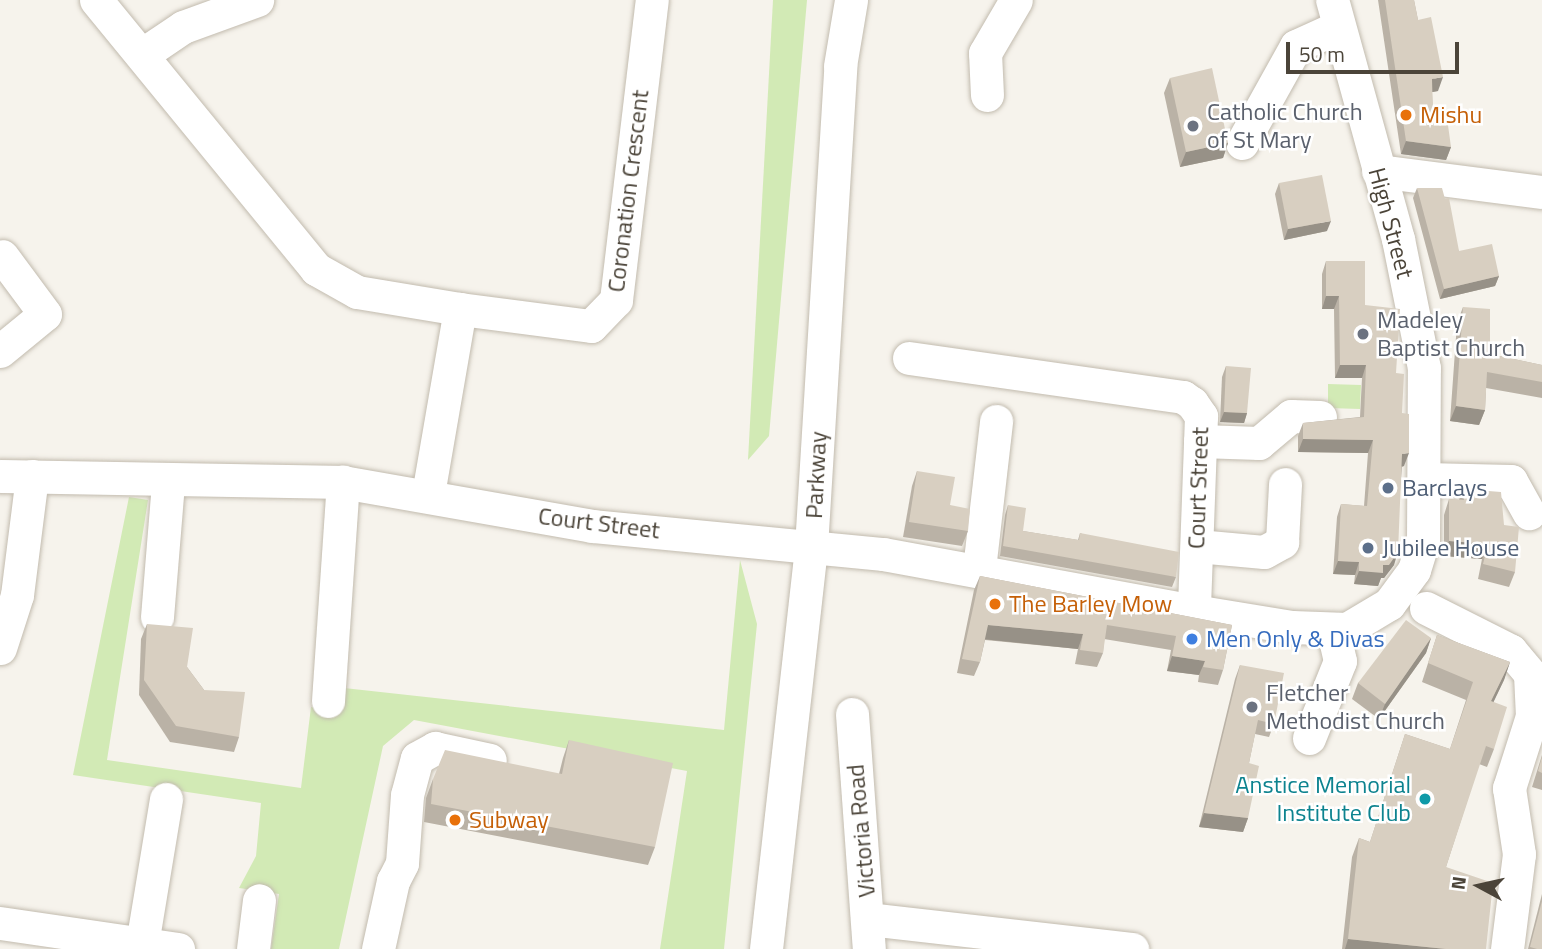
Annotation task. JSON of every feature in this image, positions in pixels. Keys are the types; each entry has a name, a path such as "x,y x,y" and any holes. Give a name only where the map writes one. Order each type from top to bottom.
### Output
{"street":[{"name":"Coronation Crescent","path":"96,0 143,54 316,269 357,292 591,326 616,300 652,0"},
{"path":"143,54 183,27 257,0"},
{"name":"Parkway","path":"766,949 811,547 840,66 850,0"},
{"path":"987,94 985,53 1016,0"},
{"path":"1242,143 1296,46 1335,14"},
{"name":"High Street","path":"1335,14 1398,239 1424,368 1423,541 1412,573 1388,604"},
{"path":"1378,171 1542,192"},
{"path":"0,351 45,314 2,256"},
{"path":"428,495 460,309"},
{"name":"Court Street","path":"909,358 1183,397 1201,416 1194,611"},
{"path":"1199,441 1259,443 1291,415 1320,417"},
{"path":"979,569 996,421"},
{"path":"0,648 18,595 16,476"},
{"name":"Court Street","path":"16,476 168,482 282,478 343,482 592,526 811,547 979,569 1194,611 1333,631"},
{"path":"1425,479 1511,481 1529,513"},
{"path":"157,617 168,482"},
{"path":"328,701 343,482"},
{"path":"1197,545 1264,552 1282,542 1285,484"},
{"path":"1412,573 1423,587 1426,608"},
{"path":"1309,738 1340,661 1333,631 1347,629 1388,604 1410,614 1426,608 1510,651 1530,674 1532,716 1509,788 1531,857 1507,949"},
{"name":"Victoria Road","path":"852,714 868,934"},
{"path":"378,949 393,881 402,863 407,795 422,753 435,748 515,765"},
{"path":"142,944 166,799"},
{"path":"253,949 259,900"},
{"path":"0,923 178,949"},
{"path":"868,934 1132,949"}],"green space":[{"path":"773,0 807,0 769,436 748,460"},
{"path":"1328,384 1361,385 1360,409 1328,408"},
{"path":"129,497 148,500 107,760 301,788 311,707 343,710 344,688 724,730 740,560 757,624 724,949 660,949 687,771 414,720 383,746 339,949 271,949 279,894 239,888 256,856 261,803 73,775"}],"building":[{"path":"1385,0 1414,0 1418,20 1431,17 1443,77 1432,79 1433,115 1447,118 1451,147 1406,141"},
{"name":"Catholic Church of St Mary","path":"1212,68 1228,143 1186,152 1170,78"},
{"path":"1322,175 1331,221 1288,229 1279,183"},
{"path":"1417,188 1442,188 1445,199 1449,198 1459,251 1492,244 1499,276 1444,289"},
{"path":"1326,261 1365,261 1365,305 1400,309 1396,373 1404,374 1402,413 1409,414 1409,453 1402,454 1398,552 1389,565 1383,565 1383,573 1359,571 1359,562 1338,561 1341,504 1367,506 1373,440 1303,439 1303,423 1364,417 1366,365 1340,365 1339,296 1326,296"},
{"path":"1463,307 1490,309 1490,354 1542,365 1542,382 1487,372 1485,410 1456,406"},
{"path":"1226,366 1251,368 1247,413 1224,412"},
{"path":"917,471 955,477 950,505 970,509 968,531 909,522"},
{"path":"1463,489 1501,492 1504,525 1519,527 1515,572 1483,564 1488,544 1449,541 1449,499 1464,500"},
{"path":"1008,505 1026,508 1023,531 1079,540 1080,533 1179,552 1176,577 1003,546"},
{"path":"980,576 1232,625 1223,670 1203,667 1205,661 1172,656 1176,636 1107,625 1103,653 1080,650 1083,634 988,625 980,662 962,659"},
{"path":"1406,620 1431,638 1385,704 1358,683"},
{"path":"147,624 193,628 187,667 204,690 245,692 239,737 176,726 144,680"},
{"path":"1437,635 1510,662 1491,701 1507,707 1494,749 1486,746 1446,867 1493,883 1486,949 1446,949 1348,939 1359,838 1370,842 1405,734 1450,749 1473,682 1428,663"},
{"path":"1240,665 1284,673 1274,724 1258,720 1249,763 1259,766 1248,818 1204,813"},
{"path":"569,740 673,763 655,847 431,804 433,779 445,750 562,774"},
{"path":"1542,757 1542,773 1538,771"},
{"path":"1542,901 1542,949 1537,949 1530,947"}],"place":[{"name":"Mishu","path":"1406,115"},
{"name":"Catholic Church of St Mary","path":"1193,126"},
{"name":"Madeley Baptist Church","path":"1363,334"},
{"name":"Barclays","path":"1388,488"},
{"name":"Jubilee House","path":"1368,548"},
{"name":"The Barley Mow","path":"995,604"},
{"name":"Men Only & Divas","path":"1192,639"},
{"name":"Fletcher Methodist Church","path":"1252,707"},
{"name":"Anstice Memorial Institute Club","path":"1425,799"},
{"name":"Subway","path":"455,820"}]}
